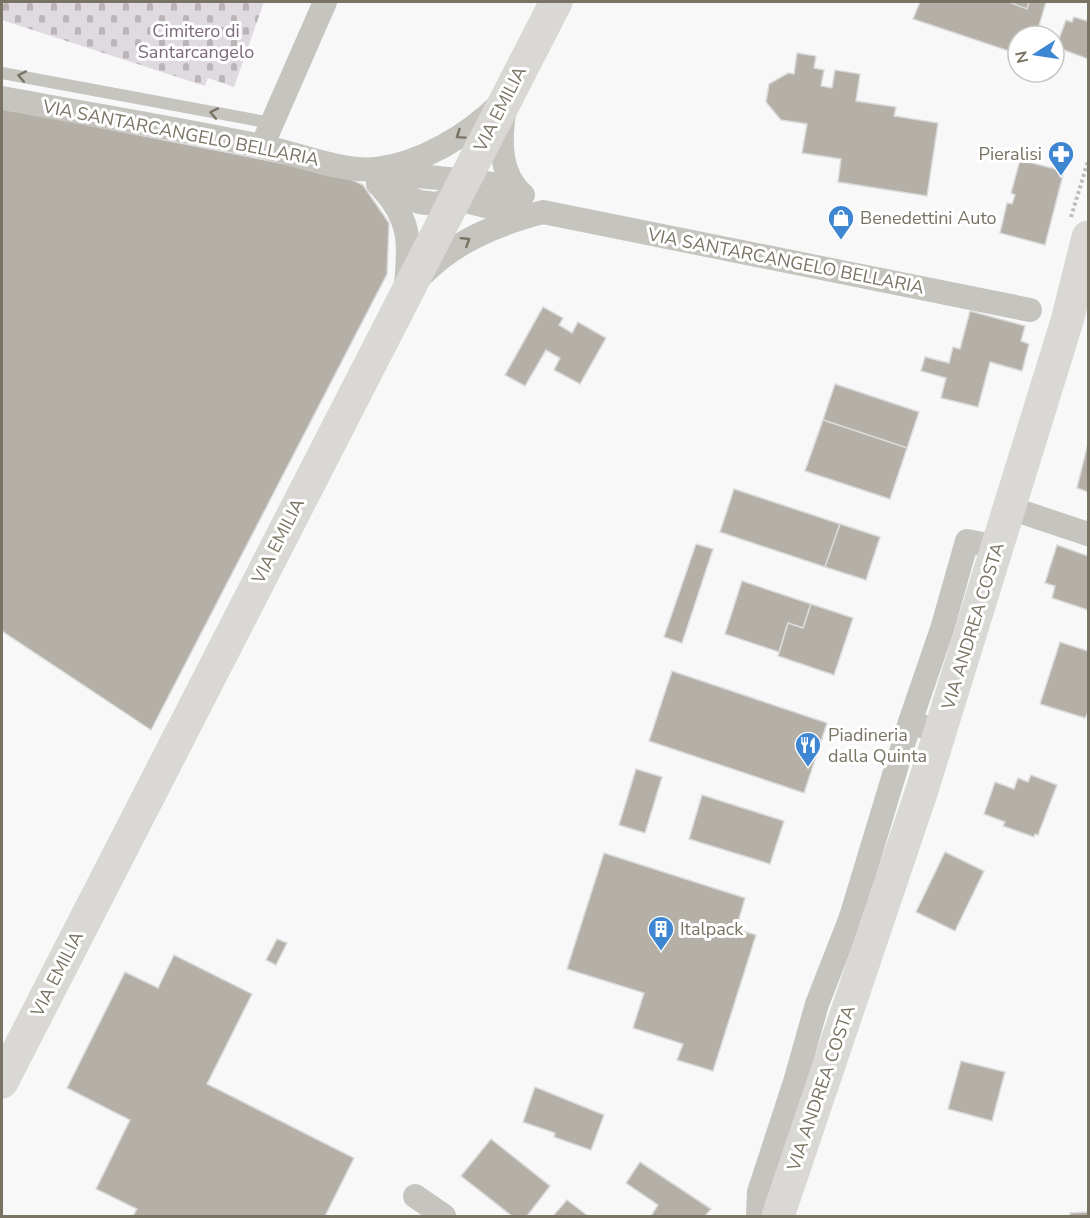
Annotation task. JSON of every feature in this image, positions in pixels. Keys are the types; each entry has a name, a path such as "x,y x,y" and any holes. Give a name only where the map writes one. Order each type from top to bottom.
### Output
{"main road":[{"name":"VIA EMILIA","path":"2,1082 556,2"},
{"name":"VIA ANDREA COSTA","path":"778,1216 864,921 940,732 1010,508 1078,325 1089,237"}],"street":[{"path":"262,146 325,2"},
{"name":"VIA SANTARCANGELO BELLARIA","path":"2,98 262,146 372,174 419,202 436,204 459,189 496,183 518,191"},
{"name":"VIA SANTARCANGELO BELLARIA","path":"372,174 435,151 489,114 506,98"},
{"name":"VIA SANTARCANGELO BELLARIA","path":"506,98 501,153 505,170 535,214"},
{"path":"372,174 396,203 404,218 409,248 406,292"},
{"name":"VIA SANTARCANGELO BELLARIA","path":"459,189 535,214 1030,310"},
{"name":"VIA SANTARCANGELO BELLARIA","path":"406,292 427,270 457,247 501,224 535,214"},
{"path":"1010,508 1089,534"},
{"path":"758,1216 759,1192 795,1082 817,1004 864,921 910,722 942,629 967,542 997,547"},
{"path":"910,722 940,732"},
{"path":"415,1196 444,1216"}],"lane":[{"path":"2,73 271,123"}],"green space":[{"name":"Cimitero di Santarcangelo","path":"2,2 264,2 234,87 208,78 205,86 2,20"}],"building":[{"path":"920,2 1046,2 1040,24 1006,24 1006,50 913,19"},
{"path":"1009,2 1029,2 1027,9"},
{"path":"1074,17 1087,21 1088,18 1088,59 1066,51 1065,24 1066,20 1072,22"},
{"path":"797,53 816,56 814,68 824,70 821,86 832,88 835,70 860,74 856,101 896,107 894,116 938,123 927,196 838,182 841,159 802,153 807,124 781,120 766,102 769,84 788,73 794,74"},
{"path":"2,108 342,175 363,185 389,223 387,274 151,730 2,631"},
{"path":"1020,160 1064,171 1045,245 1000,233 1007,203 1012,204 1015,195 1011,193"},
{"path":"543,307 563,318 559,325 572,333 578,322 606,338 580,384 554,370 560,358 546,350 525,386 505,375"},
{"path":"970,311 1025,326 1021,341 1029,344 1022,371 990,362 978,407 941,398 946,378 921,371 925,357 949,363 953,347 960,349"},
{"path":"835,384 919,412 907,448 823,420"},
{"path":"823,420 907,448 890,499 805,471"},
{"path":"1088,448 1088,492 1077,488"},
{"path":"734,489 840,524 825,567 720,532"},
{"path":"840,524 880,537 866,580 825,567"},
{"path":"696,544 713,549 682,643 664,637"},
{"path":"1057,545 1088,556 1088,610 1052,598 1055,586 1045,583"},
{"path":"742,581 811,604 803,628 788,623 779,652 725,634"},
{"path":"811,604 853,618 834,675 778,656 788,623 803,628"},
{"path":"1060,642 1088,651 1088,712 1085,718 1040,704"},
{"path":"672,671 827,723 804,793 649,741"},
{"path":"636,769 662,777 645,833 619,825"},
{"path":"1031,775 1057,785 1038,835 1035,834 1034,837 1003,826 1005,822 984,814 995,782 1014,789 1018,778 1028,782"},
{"path":"702,795 784,821 770,864 689,839"},
{"path":"945,852 984,871 955,931 916,912"},
{"name":"Italpack","path":"604,853 745,898 736,929 756,935 713,1071 677,1060 683,1044 633,1028 644,993 567,969"},
{"path":"277,939 287,943 276,965 266,960"},
{"path":"174,955 252,994 207,1084 354,1158 325,1216 133,1216 137,1209 96,1189 130,1120 67,1088 125,972 158,988"},
{"path":"961,1061 1005,1072 992,1121 948,1109"},
{"path":"535,1087 604,1115 591,1150 554,1137 555,1133 523,1122"},
{"path":"491,1139 550,1186 527,1216 512,1216 461,1176"},
{"path":"640,1162 711,1209 705,1216 651,1216 658,1205 626,1183"},
{"path":"567,1200 588,1216 553,1216"},
{"path":"1088,1212 1088,1216 1070,1216 1070,1213"}],"place":[{"name":"Pieralisi","path":"1061,177"},
{"name":"Benedettini Auto","path":"841,241"},
{"name":"Piadineria dalla Quinta","path":"808,768"},
{"name":"Italpack","path":"661,952"}]}
